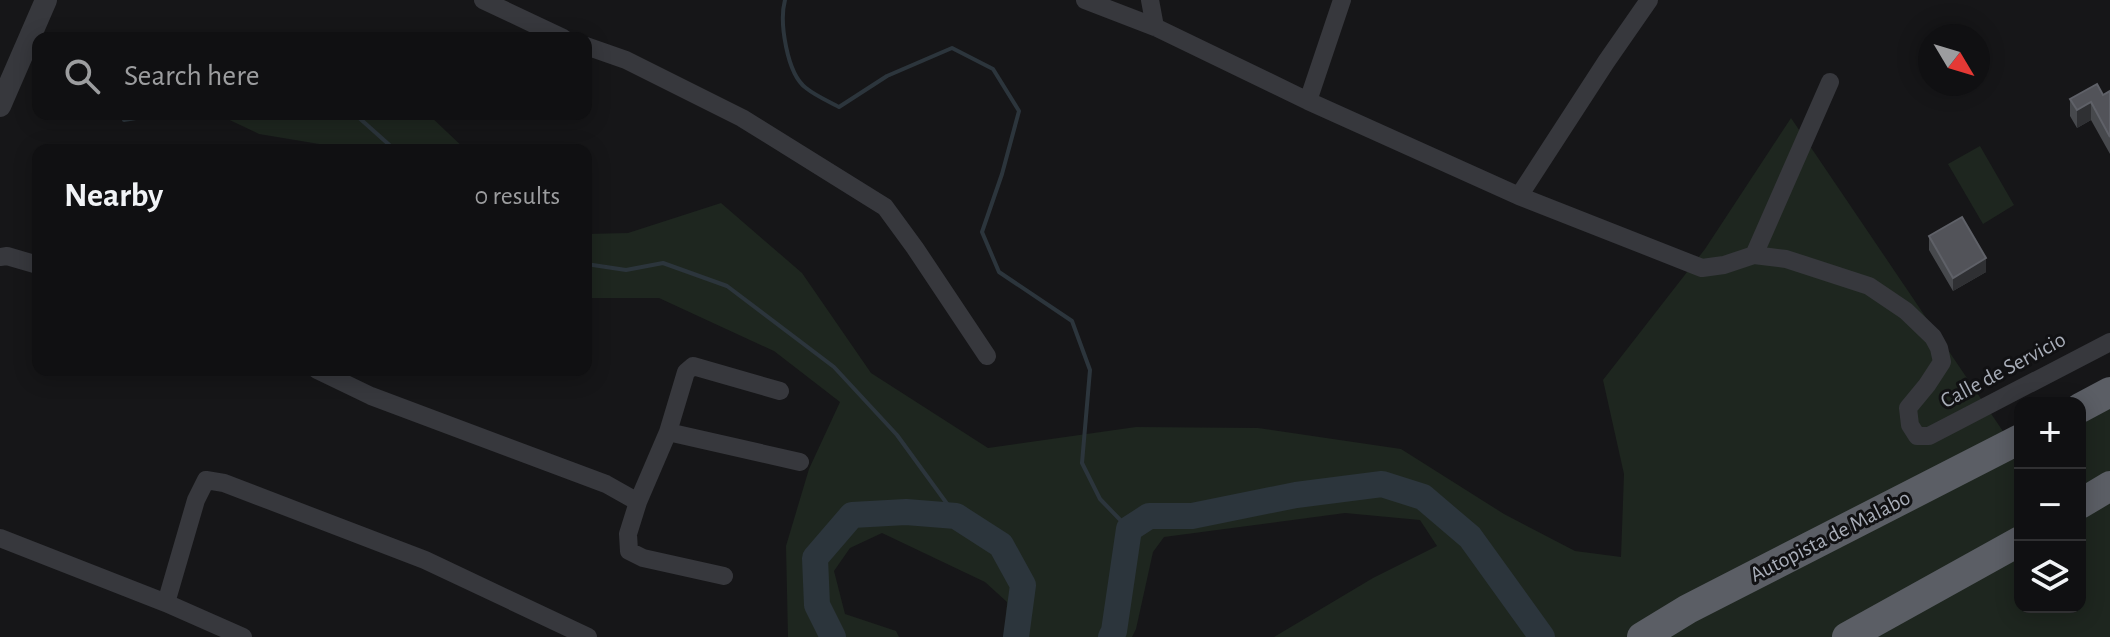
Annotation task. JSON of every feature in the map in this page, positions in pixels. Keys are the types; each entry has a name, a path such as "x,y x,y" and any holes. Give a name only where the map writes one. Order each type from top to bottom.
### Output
{"highway":[{"path":"2086,405 2110,392"},
{"name":"Autopista de Malabo","path":"1642,637 1688,609 2014,442"},
{"path":"2086,500 2110,486"},
{"path":"1847,637 2014,544"}],"street":[{"path":"32,32 46,0"},
{"path":"483,0 550,32"},
{"path":"1085,0 1155,27 1308,101 1519,196 1702,268 1724,265 1754,255 1830,82"},
{"path":"1150,0 1155,27"},
{"path":"1308,101 1342,0"},
{"path":"1519,196 1649,0"},
{"path":"0,106 32,32"},
{"path":"592,48 626,60 742,118 885,207 987,356"},
{"name":"Calle de Servicio","path":"1754,255 1786,259 1869,286 1906,311 1933,337 1942,362 1908,408 1910,425 1917,436 1929,436 2110,342"},
{"path":"0,257 32,263"},
{"path":"724,576 643,558 629,551 628,534 668,432 686,372 693,366 780,391"},
{"path":"329,376 371,396 606,484 638,502"},
{"path":"668,432 800,462"},
{"path":"166,603 196,500 206,480 248,491 425,560 588,637"},
{"path":"0,538 166,603 243,637"}],"shaded area":[{"path":"1791,118 2014,448 2014,613 2086,613 2086,418 2110,405 2110,637 1274,637 1373,578 1437,546 1420,520 1345,513 1164,537 1153,552 1132,637 1005,637 1007,602 985,582 882,533 850,548 834,571 845,614 896,631 899,637 788,637 786,546 809,469 840,402 774,351 659,298 592,298 592,234 628,233 721,203 802,273 871,373 988,448 1136,427 1258,428 1401,449 1504,514 1575,551 1621,557 1624,474 1603,380 1705,249"},
{"path":"230,120 434,120 460,144 319,144 259,134"},
{"path":"1980,146 2014,205 1983,224 1948,164"}],"building":[{"path":"2097,84 2103,95 2110,91 2110,137 2091,102 2077,110 2070,99"},
{"path":"1962,217 1986,258 1953,278 1929,236"}],"waterway":[{"path":"785,0 783,21 786,47 799,81 839,107 887,76 952,48 993,69 1019,111 982,232 999,272 1072,321 1090,370 1082,463 1100,499 1129,529"},
{"path":"361,120 388,144"},
{"path":"592,265 626,270 663,263 727,286 834,367 897,435 956,516"},
{"path":"1111,637 1129,529 1149,516 1192,516 1296,495 1382,484 1423,497 1470,537 1542,637"},
{"path":"833,637 817,605 815,558 852,515 906,512 956,516 1001,545 1023,585 1016,637"}]}
